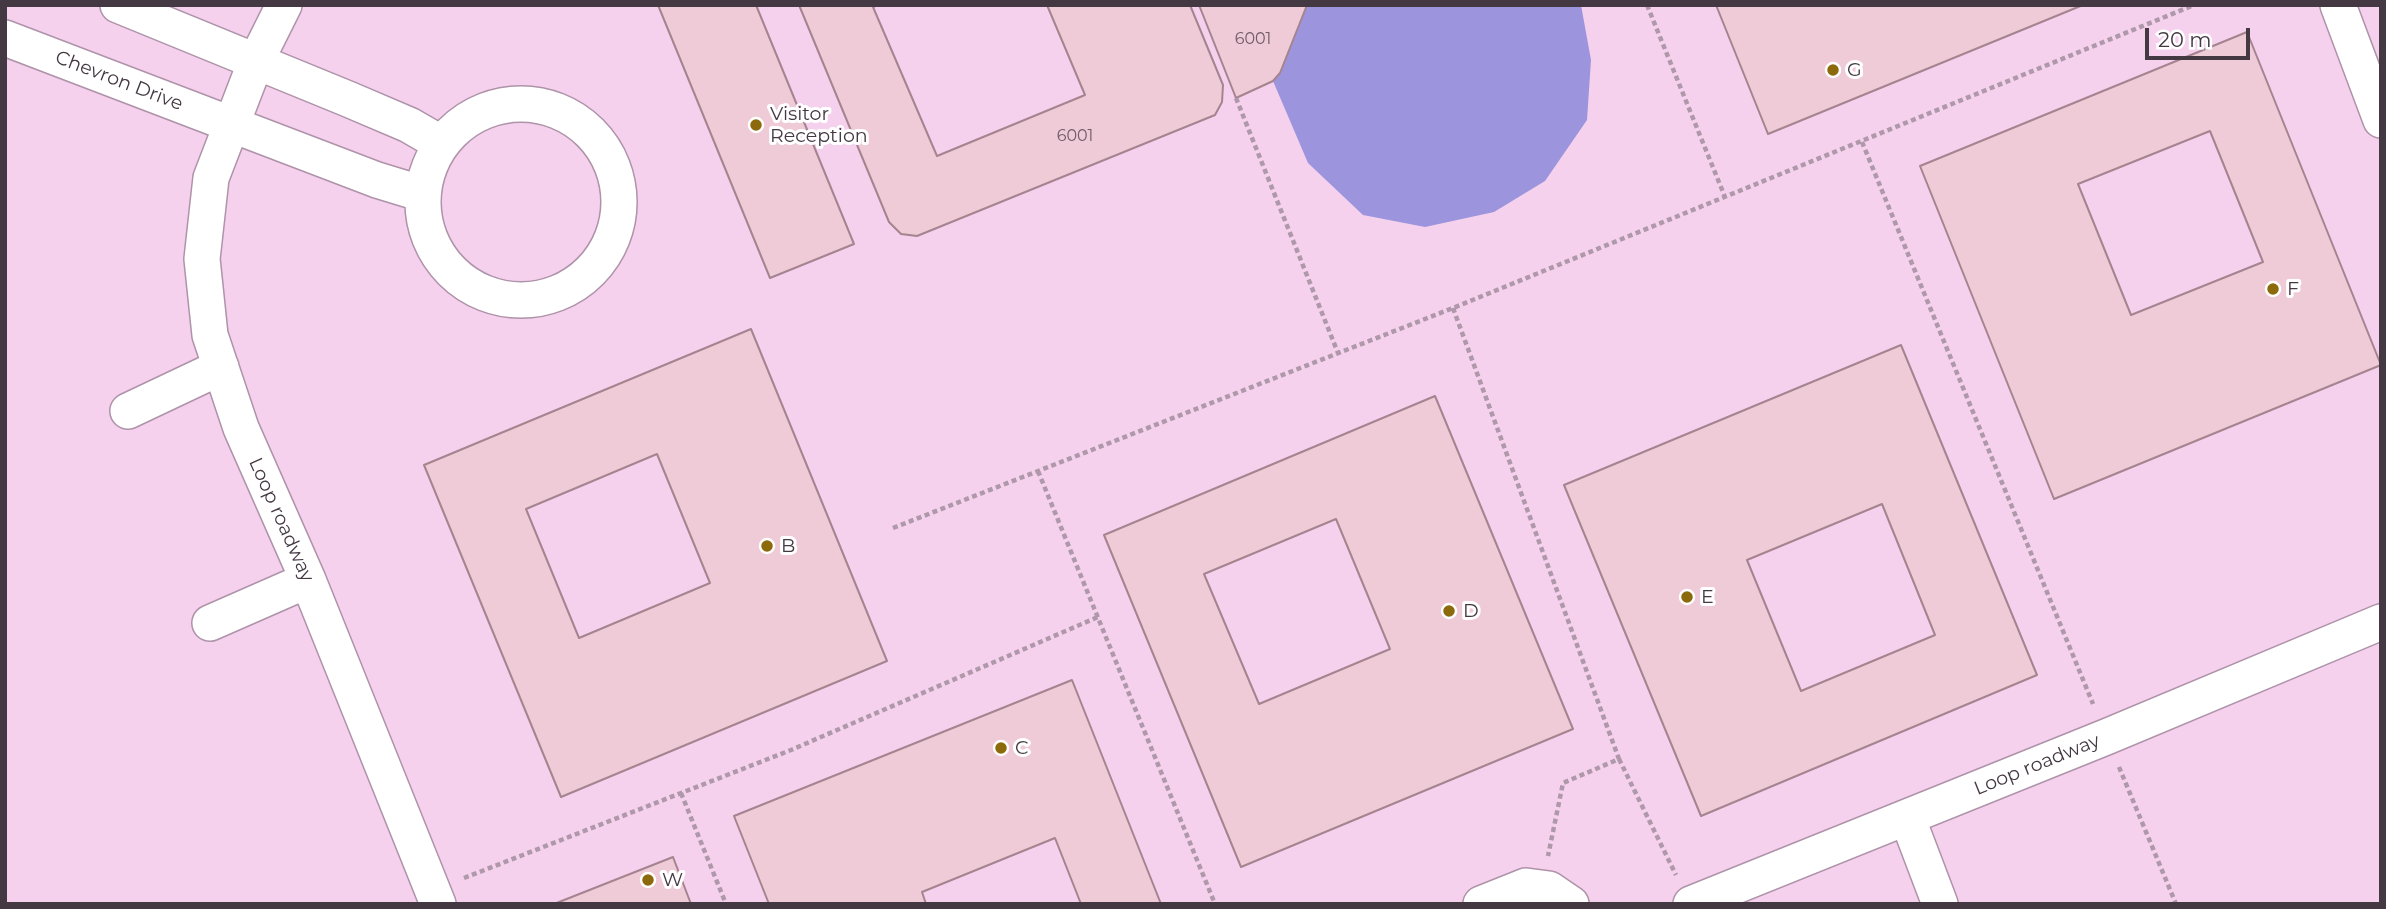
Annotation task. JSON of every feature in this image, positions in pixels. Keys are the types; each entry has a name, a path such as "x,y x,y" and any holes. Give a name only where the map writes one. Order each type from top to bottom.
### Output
{"lane":[{"path":"118,5 409,125 442,144"},
{"name":"Loop roadway","path":"284,5 256,61 211,178 202,259 210,335 241,428 446,893"},
{"path":"2338,5 2381,120"},
{"name":"Chevron Drive","path":"5,38 377,180 423,194"},
{"path":"528,104 561,112 588,131 608,157 619,189 617,222 606,253 585,278 556,295 524,301 491,297 462,281 439,257 425,227 423,194 429,167 442,144 466,121 496,107 528,104"},
{"path":"128,411 221,367"},
{"path":"210,622 308,580"},
{"name":"Loop roadway","path":"1685,892 1907,817 2380,628"},
{"path":"1907,817 1940,904"},
{"path":"1481,904 1526,886 1556,896"}],"path":[{"path":"1647,5 1725,197"},
{"path":"893,528 1453,308 2194,5"},
{"path":"1236,98 1338,353"},
{"path":"1862,142 2095,709"},
{"path":"1453,308 1619,759 1685,892"},
{"path":"1038,471 1215,904"},
{"path":"446,893 681,793 791,750 1098,617"},
{"path":"1556,896 1563,783 1619,759"},
{"path":"2116,760 2176,904"},
{"path":"681,793 726,904"}],"shaded area":[{"path":"5,5 2381,5 2381,904 5,904"},
{"path":"1307,5 1581,5 1591,60 1587,120 1545,181 1494,212 1425,227 1363,215 1308,163 1273,81 1280,73"}],"building":[{"name":"Visitor Reception","path":"658,5 756,5 854,244 770,278"},
{"path":"799,5 878,5 873,7 937,156 1085,95 1047,5 1190,5 1223,85 1222,102 1215,115 917,236 901,234 889,222"},
{"path":"1199,5 1307,5 1280,73 1273,81 1236,98"},
{"name":"G","path":"1716,5 2083,5 1768,134"},
{"name":"F","path":"2247,32 2381,365 2054,499 1920,166","holes":["2210,131 2263,262 2131,315 2078,184"]},
{"name":"B","path":"751,329 887,661 561,797 424,465","holes":["657,454 710,583 579,638 526,509"]},
{"name":"E","path":"1901,345 2037,675 1701,816 1564,485","holes":["1882,504 1935,635 1801,691 1747,560"]},
{"name":"D","path":"1435,396 1573,729 1241,867 1104,535","holes":["1336,519 1390,649 1259,704 1204,574"]},
{"name":"C","path":"1072,680 1161,904 1081,904 1055,838 922,892 926,904 769,904 734,816"},
{"name":"W","path":"673,857 691,904 554,904"}],"place":[{"name":"G","path":"1833,70"},
{"name":"Visitor Reception","path":"756,125"},
{"name":"F","path":"2273,289"},
{"name":"B","path":"767,546"},
{"name":"E","path":"1687,597"},
{"name":"D","path":"1449,611"},
{"name":"C","path":"1001,748"},
{"name":"W","path":"648,880"}]}
